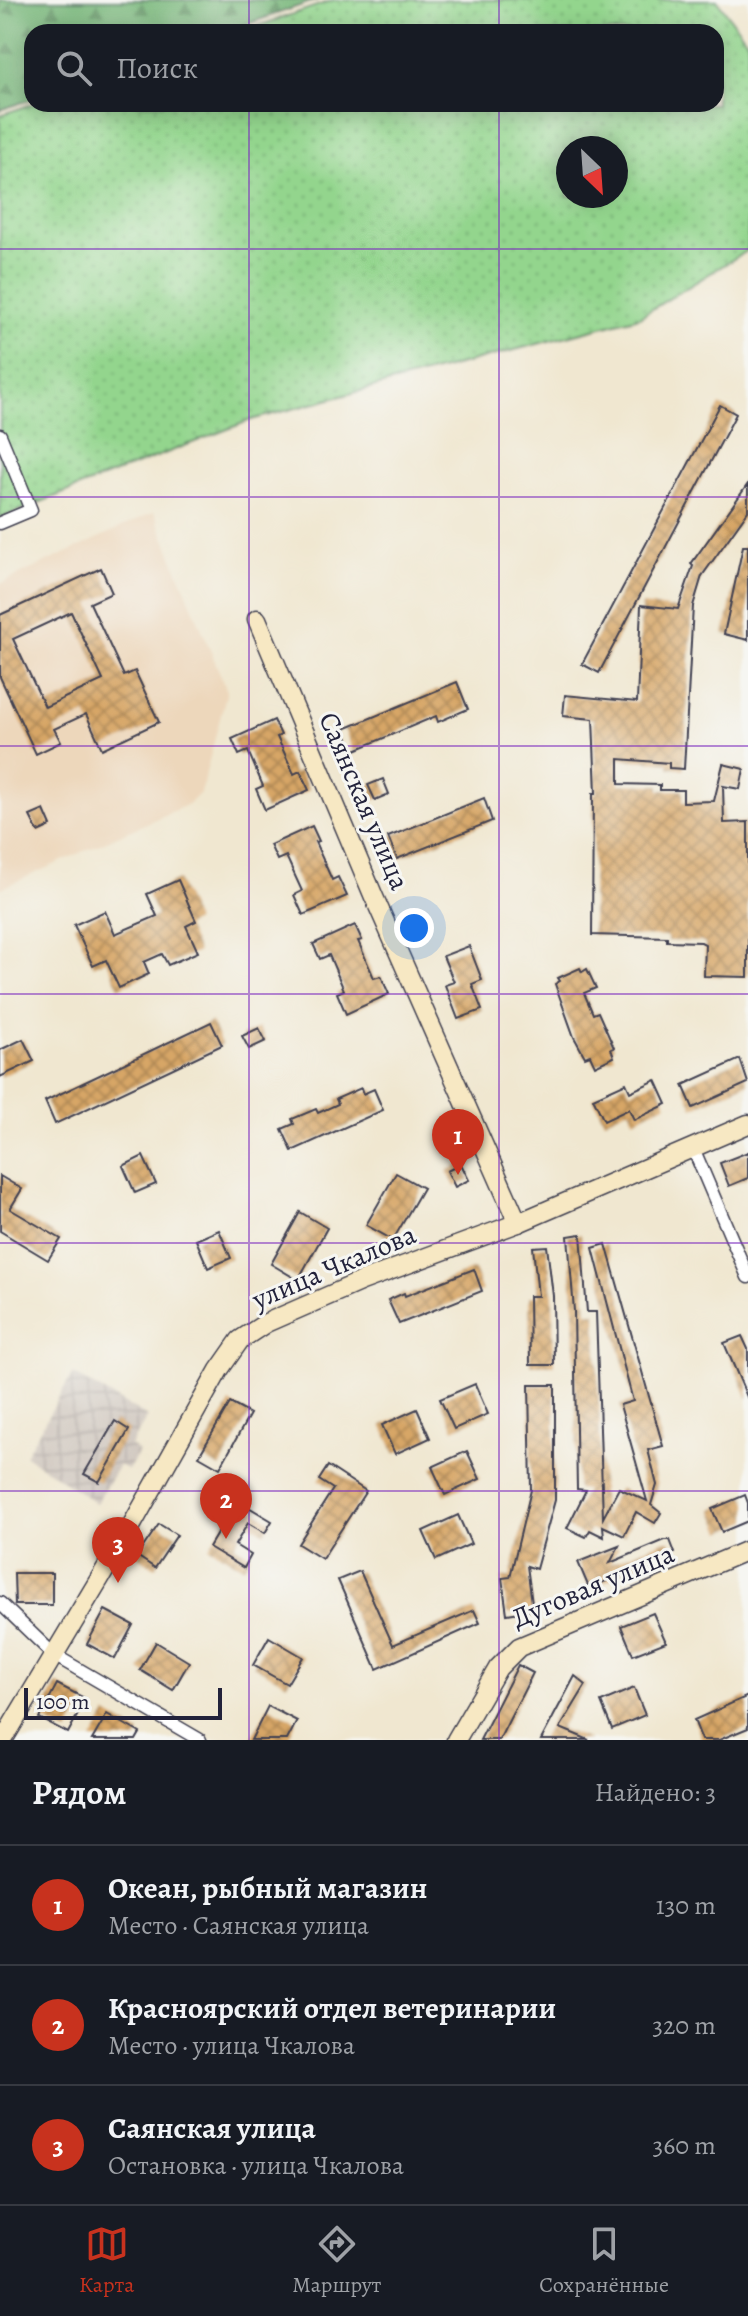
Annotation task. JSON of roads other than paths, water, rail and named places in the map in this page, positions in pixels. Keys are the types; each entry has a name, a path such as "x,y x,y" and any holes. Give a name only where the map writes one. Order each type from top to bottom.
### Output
{"main road":[{"name":"Саянская улица","path":"257,619 341,821 518,1223"},
{"name":"улица Чкалова","path":"3,1740 133,1523 219,1370 240,1340 266,1323 362,1281 518,1223 748,1124"},
{"name":"Дуговая улица","path":"456,1740 498,1668 519,1647 748,1550"}],"street":[{"path":"0,435 31,510 0,523"},
{"path":"693,1148 748,1277"},
{"path":"0,1603 54,1655 200,1740"}],"place":[{"name":"Океан, рыбный магазин","path":"458,1175"},
{"name":"Красноярский отдел ветеринарии","path":"226,1539"},
{"name":"Саянская улица","path":"118,1583"}]}
